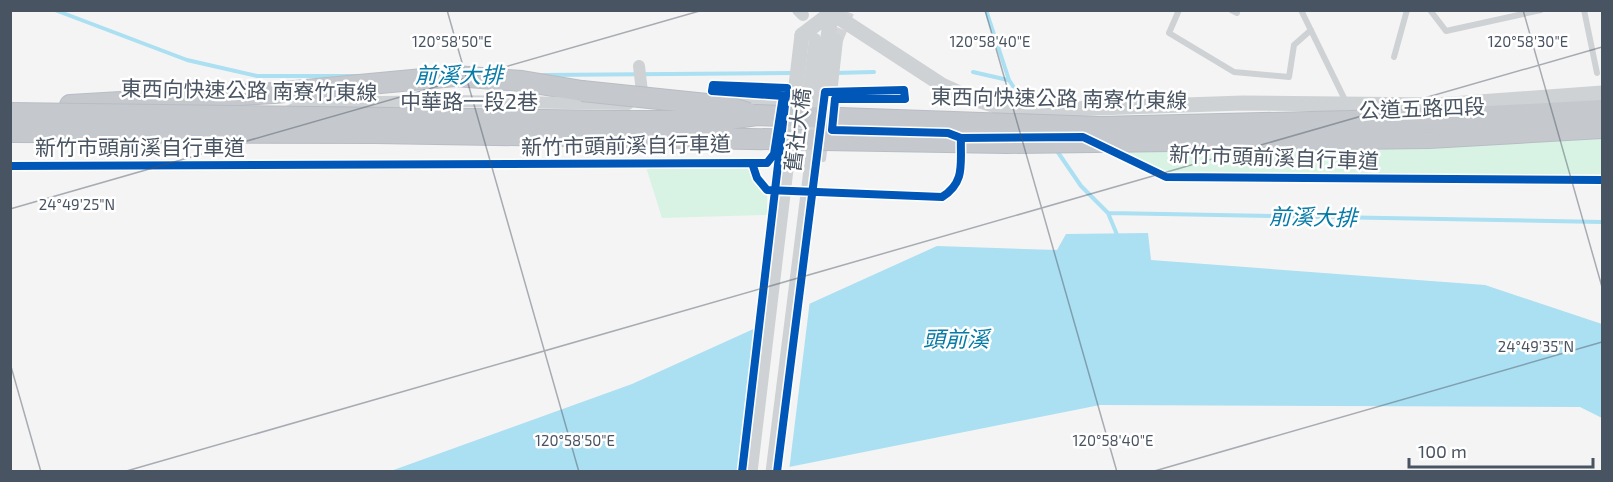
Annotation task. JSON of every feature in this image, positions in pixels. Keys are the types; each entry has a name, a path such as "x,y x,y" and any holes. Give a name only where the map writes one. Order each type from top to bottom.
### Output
{"highway":[{"path":"70,105 274,93 455,76 522,81 582,91 726,106 757,115"},
{"name":"東西向快速公路 南寮竹東線","path":"10,112 615,121 714,121 757,115 1099,127 1433,119 1602,110"},
{"name":"東西向快速公路 南寮竹東線","path":"10,132 375,133 1007,143 1429,138 1602,128"}],"street":[{"path":"830,11 820,39 833,64 830,103"},
{"path":"807,103 812,60 830,11"},
{"name":"公道五路四段","path":"830,11 942,85 971,98 1012,111 1243,103 1258,110 1348,108 1438,105 1602,93"},
{"name":"舊社大橋","path":"750,471 820,39"},
{"name":"舊社大橋","path":"773,471 820,39"},
{"path":"639,66 642,92"},
{"name":"中華路一段2巷","path":"604,104 642,92 681,104"},
{"name":"公道五路四段","path":"1348,108 1436,110 1602,98"},
{"name":"中華路一段2巷","path":"11,105 34,117 272,119 307,103 334,102 830,103"},
{"name":"中華路一段2巷","path":"11,105 70,105"},
{"path":"70,105 91,118"}],"lane":[{"path":"1179,10 1169,33 1234,72 1289,77 1294,45 1311,30"},
{"path":"1301,10 1348,108"},
{"path":"1394,57 1407,10"},
{"path":"1430,10 1446,31 1541,10"},
{"path":"1584,10 1597,73"},
{"path":"823,159 830,103"}],"green space":[{"path":"1602,134 1602,180 1166,177 1083,137"},
{"path":"645,164 753,166 757,178 767,190 767,215 662,218"}],"water":[{"name":"頭前溪","path":"1148,233 1151,260 1485,285 1602,324 1602,418 1580,407 1100,405 769,471 388,472 632,384 937,246 1057,250 1066,234"}],"pier":[{"path":"810,300 789,471 737,471 756,325"}],"waterway":[{"name":"前溪大排","path":"55,10 187,60 257,76 359,76"},
{"path":"986,10 1009,80 1024,103"},
{"name":"前溪大排","path":"834,73 874,72"},
{"name":"前溪大排","path":"973,72 1008,80"},
{"name":"前溪大排","path":"543,75 794,73"},
{"name":"前溪大排","path":"1055,148 1081,186 1108,213 1602,222"},
{"path":"1108,213 1118,237"}],"tunnel":[{"path":"837,40 849,10"}],"cycle path":[{"path":"742,472 787,88 713,85 712,91 783,96 774,154 767,163 752,163"},
{"path":"777,472 825,92 904,90 905,99 835,99 832,130 948,133 961,138"},
{"name":"新竹市頭前溪自行車道","path":"10,166 752,163 757,178 767,190 942,197 950,191 958,178 961,164 961,138 1083,137 1166,177 1602,180"}]}
